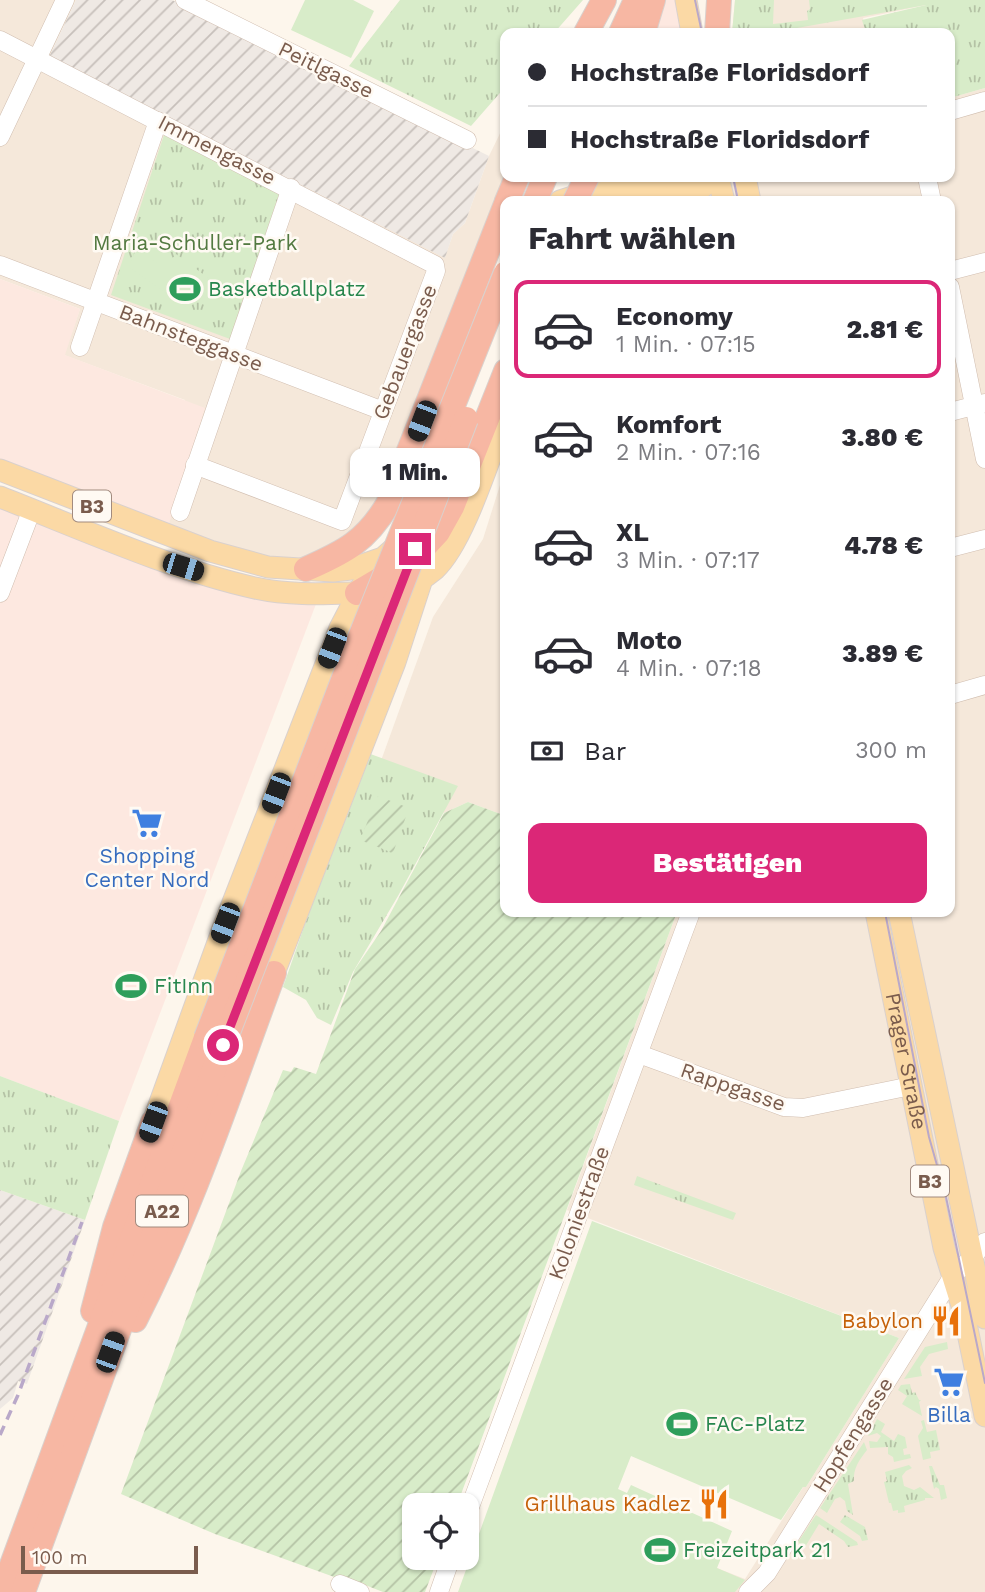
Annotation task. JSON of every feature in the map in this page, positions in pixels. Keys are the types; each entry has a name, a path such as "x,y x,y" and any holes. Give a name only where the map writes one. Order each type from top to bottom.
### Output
{"highway":[{"path":"589,28 604,0"},
{"path":"606,28 618,0"},
{"path":"623,28 636,0"},
{"path":"645,28 653,0"},
{"path":"716,28 719,0"},
{"path":"306,569 360,541 388,504 500,219"},
{"name":"A22","path":"23,1592 94,1371 347,670 500,288"},
{"name":"A22","path":"214,1041 500,333"},
{"path":"373,577 420,553 445,521 500,386"},
{"path":"94,1371 126,1338 169,1251 274,973"},
{"path":"94,1371 93,1312 102,1270 153,1122"},
{"name":"A22","path":"2,1592 94,1371"}],"main road":[{"path":"686,0 691,28"},
{"path":"711,0 715,28"},
{"path":"576,196 637,189 664,182"},
{"path":"674,196 704,187 710,182"},
{"path":"153,1122 213,954 340,628 373,577 409,533 420,513 500,311"},
{"name":"B3","path":"274,973 395,662 422,579 443,560 456,539 500,430"},
{"name":"B3","path":"0,470 210,551 268,567 422,579"},
{"path":"32,509 40,487"},
{"name":"B3","path":"0,497 183,567 257,589 310,594 373,577"},
{"name":"B3","path":"373,577 399,610 402,635"},
{"path":"310,594 329,605 340,628"},
{"name":"Prager Straße","path":"877,917 945,1252 954,1274 985,1416"},
{"name":"Prager Straße","path":"901,917 935,1086 979,1250 985,1318"},
{"path":"911,1086 935,1086"}],"street":[{"path":"0,137 65,0"},
{"name":"Peitlgasse","path":"185,0 467,140"},
{"name":"Immengasse","path":"0,40 433,262"},
{"path":"955,110 985,101"},
{"path":"80,347 158,121"},
{"path":"180,512 291,188"},
{"name":"Gebauergasse","path":"195,465 342,521 436,271 433,262"},
{"path":"955,270 985,262"},
{"name":"Bahnsteggasse","path":"0,265 383,411"},
{"path":"955,307 980,405 985,459"},
{"path":"955,411 980,405"},
{"path":"0,593 32,509"},
{"path":"955,547 985,539"},
{"path":"955,694 985,685"},
{"name":"Koloniestraße","path":"475,1493 689,917"},
{"path":"213,954 221,961 262,974 274,973"},
{"name":"Rappgasse","path":"639,1054 784,1107 803,1108 911,1086"},
{"name":"Hopfengasse","path":"748,1592 767,1573 954,1274 979,1250"},
{"path":"439,1592 447,1570"},
{"path":"340,1584 360,1592"}],"shaded area":[{"path":"0,0 76,0 49,57 445,257 453,234 465,223 500,133 500,182 504,182 380,500 348,537 299,559 276,560 244,553 168,527 185,400 64,355 80,309 0,279"},
{"path":"76,0 172,0 489,156 465,223 453,234 445,258 49,57"},
{"path":"661,0 695,0 699,28 653,28"},
{"path":"735,0 950,0 863,18 865,28 732,28"},
{"path":"985,88 985,1592 707,1592 717,1568 745,1579 899,1338 567,1210 675,917 955,917 955,196 608,196 667,182 955,182 955,97"},
{"path":"0,279 80,309 65,355 205,408 168,527 0,465"},
{"path":"500,485 500,814 468,802 444,813 374,780 433,617 483,539"},
{"name":"Shopping Center Nord","path":"0,506 316,604 119,1121 0,1076"},
{"path":"0,1190 85,1220 27,1384 18,1381 13,1398 0,1409"}],"green space":[{"path":"305,0 353,0 374,11 351,58 291,30"},
{"path":"400,0 583,0 558,28 500,28 500,93 471,126 349,66"},
{"path":"735,0 774,0 773,24 808,20 809,0 985,0 985,88 955,97 955,28 864,28 862,20 926,5 797,28 732,28"},
{"name":"Maria-Schuller-Park","path":"164,135 280,192 230,339 111,295"},
{"path":"136,249 165,269 176,254 211,280 189,309 129,267"},
{"path":"365,752 458,786 353,972 331,1025 317,1018 306,1000 283,987"},
{"path":"378,796 409,808 393,853 360,840"},
{"path":"468,802 500,814 500,917 675,917 461,1493 402,1493 402,1570 433,1570 425,1592 383,1592 350,1579 348,1582 215,1534 121,1494 241,1171 283,1070 291,1072 294,1067 316,1074 355,969 381,931 444,813"},
{"path":"0,1076 119,1121 85,1220 0,1190"},
{"path":"637,1176 736,1213 733,1220 634,1185"},
{"name":"FAC-Platz","path":"592,1221 899,1338 806,1487 803,1487 781,1520 631,1456 618,1489 627,1493 631,1485 732,1531 717,1568 745,1580 735,1592 458,1592 466,1570 479,1570 479,1534"},
{"path":"947,1342 948,1349 929,1354 920,1367 922,1376 904,1379 925,1347"},
{"path":"910,1384 912,1393 915,1392 921,1400 919,1402 922,1416 902,1404 907,1396 898,1390 901,1385"},
{"path":"877,1419 885,1424 881,1432 894,1441 898,1434 905,1437 907,1448 903,1449 904,1455 910,1454 911,1458 894,1462 893,1457 888,1454 888,1447 870,1448 869,1441 877,1442 881,1436 877,1433 868,1436"},
{"path":"924,1420 927,1432 936,1430 940,1450 930,1452 931,1458 923,1460 918,1436 923,1428 921,1421"},
{"path":"864,1442 867,1450 854,1472 854,1481 848,1484 853,1515 847,1511 845,1501 840,1497 835,1499 827,1513 820,1508"},
{"path":"909,1465 912,1468 902,1476 904,1486 914,1490 920,1487 934,1498 925,1498 904,1506 905,1512 898,1513 898,1510 893,1511 889,1503 884,1482 887,1481 885,1472"},
{"path":"929,1466 932,1466 940,1485 944,1485 947,1498 941,1500 939,1489 934,1489"},
{"path":"816,1515 858,1545 848,1547 844,1541 819,1524 805,1547 798,1542"},
{"path":"845,1515 865,1527 868,1540 862,1541 860,1536 840,1522"}],"tram line":[{"path":"695,0 701,28"},
{"path":"734,182 737,196"},
{"path":"886,917 929,1137 946,1197 985,1383"}],"railway":[{"path":"0,1435 18,1395 82,1222"}],"place":[{"name":"Basketballplatz","path":"185,289"},
{"name":"Shopping Center Nord","path":"147,823"},
{"name":"FitInn","path":"131,986"},
{"name":"Babylon","path":"946,1321"},
{"name":"Billa","path":"949,1382"},
{"name":"FAC-Platz","path":"682,1424"},
{"name":"Grillhaus Kadlez","path":"714,1504"},
{"name":"Freizeitpark 21","path":"660,1550"}],"route":[{"path":"223,1045 415,549"}]}
